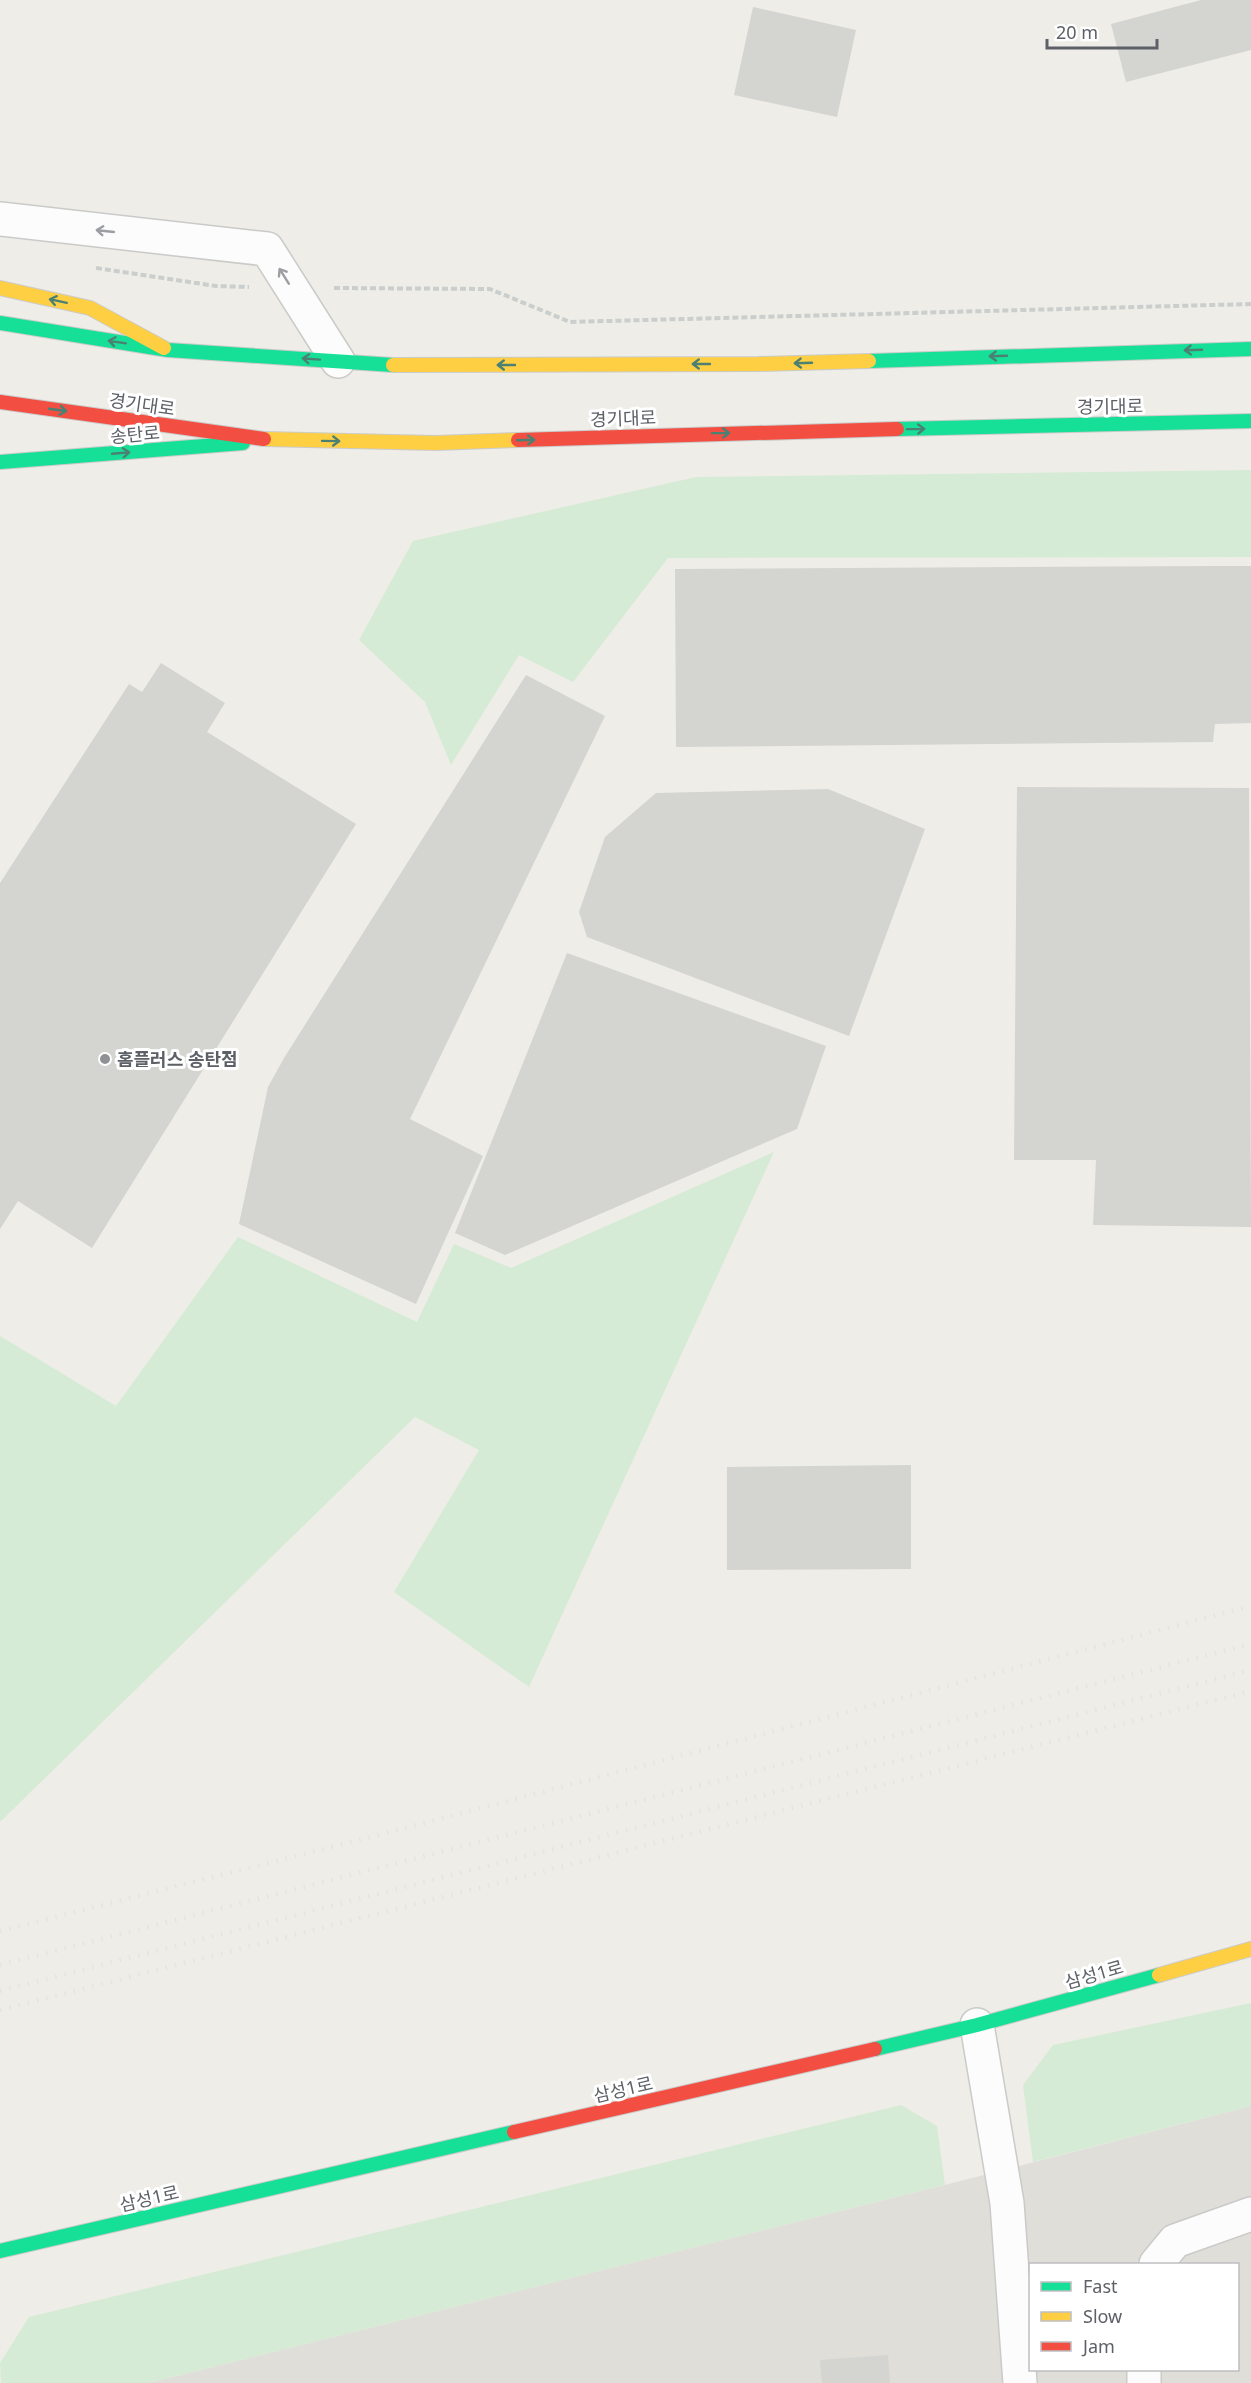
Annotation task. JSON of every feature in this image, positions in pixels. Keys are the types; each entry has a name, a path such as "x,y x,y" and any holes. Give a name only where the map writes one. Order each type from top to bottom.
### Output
{"main road":[{"path":"0,288 90,308 168,350"},
{"path":"0,323 168,350 400,365 759,364 1251,349"},
{"name":"경기대로","path":"0,402 273,440 436,444 660,434 1251,421"},
{"name":"송탄로","path":"0,462 273,440"},
{"name":"삼성1로","path":"0,2251 977,2025 1251,1949"}],"street":[{"path":"0,219 267,249 338,361"},
{"path":"977,2025 1007,2204 1020,2383"},
{"path":"1158,2263 1175,2241 1251,2214"}],"path":[{"path":"91,268 216,286 490,289 570,322 1251,304"}],"shaded area":[{"path":"1251,2106 1251,2383 148,2383 945,2185"}],"green space":[{"path":"1251,470 1251,557 668,558 573,682 519,655 451,765 425,702 359,640 413,541 696,477"},
{"path":"774,1152 529,1687 394,1592 479,1450 415,1417 0,1822 0,1336 116,1406 238,1237 417,1322 454,1244 511,1268"},
{"path":"1251,2003 1251,2106 1033,2162 1023,2085 1053,2045"},
{"path":"901,2105 937,2126 945,2185 148,2383 1,2383 0,2363 29,2317"}],"building":[{"path":"1201,0 1251,0 1251,50 1126,82 1111,24"},
{"path":"753,7 856,30 837,117 734,95"},
{"path":"1251,566 1251,723 1215,724 1213,742 676,747 675,569"},
{"name":"홈플러스 송탄점","path":"161,663 225,703 207,732 356,824 92,1248 18,1201 0,1229 0,883 129,684 142,692"},
{"path":"526,675 605,716 410,1119 483,1156 416,1304 239,1224 268,1087 284,1058"},
{"path":"1017,787 1249,788 1251,1227 1093,1225 1096,1160 1014,1160"},
{"path":"828,789 925,829 849,1036 587,937 579,912 605,837 656,793"},
{"path":"567,953 826,1046 797,1129 505,1255 455,1233"},
{"path":"911,1465 911,1569 727,1570 727,1467"},
{"path":"888,2355 890,2383 822,2383 820,2360"}],"railway":[{"path":"0,1931 363,1839 1251,1606"},
{"path":"0,1965 1251,1644"},
{"path":"0,1991 1251,1670"},
{"path":"0,2010 1251,1691"}],"traffic: fast":[{"path":"0,323 168,350 393,365"},
{"path":"869,361 1251,349"},
{"path":"897,429 1251,421"},
{"path":"0,462 243,443"},
{"path":"875,2049 977,2025 1159,1975"},
{"path":"0,2251 514,2132"}],"traffic: slow":[{"path":"0,288 90,308 164,348"},
{"path":"393,365 759,364 869,361"},
{"path":"264,439 436,443 518,440"},
{"path":"1159,1975 1251,1949"}],"traffic: jam":[{"path":"0,402 264,439"},
{"path":"518,440 897,429"},
{"path":"514,2132 875,2049"}],"place":[{"name":"홈플러스 송탄점","path":"105,1059"}]}
